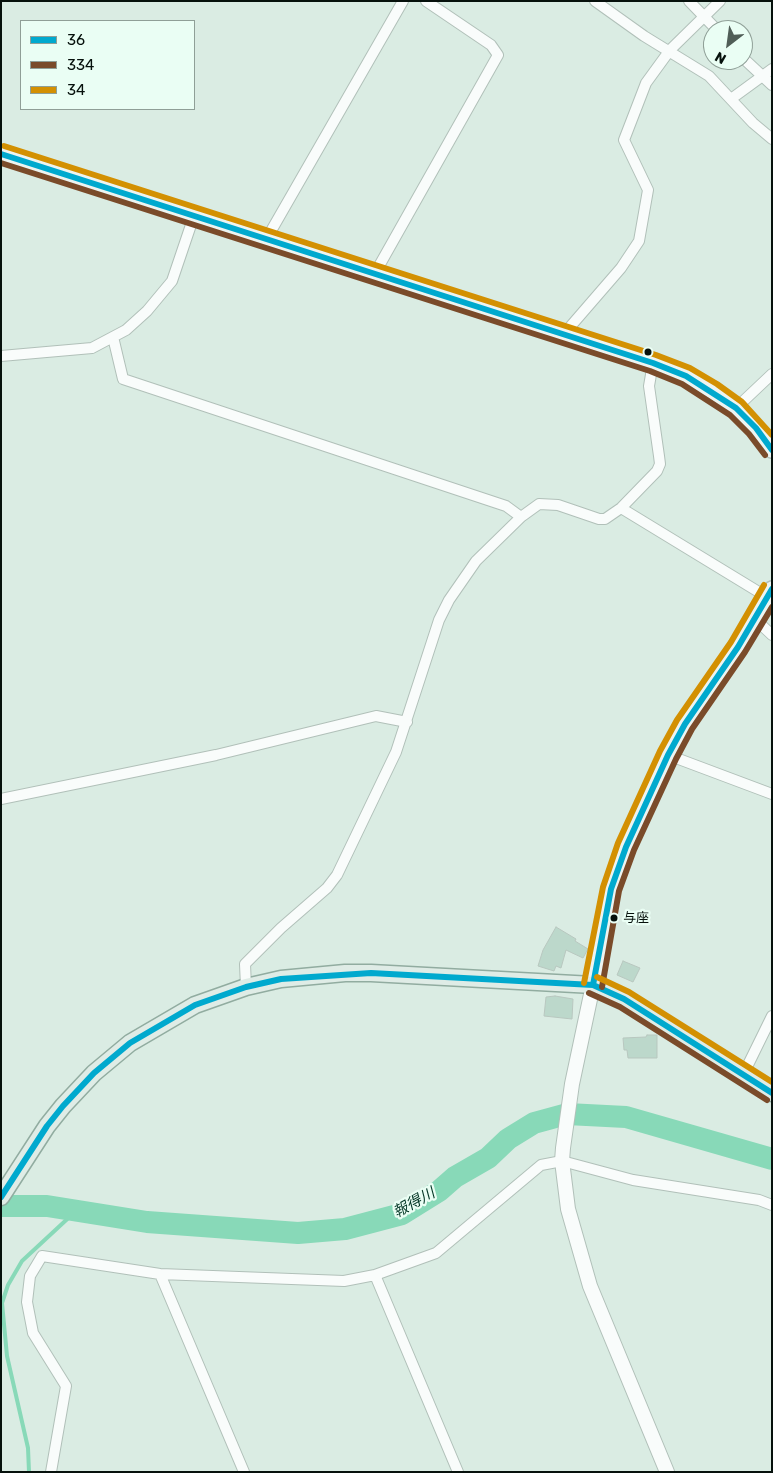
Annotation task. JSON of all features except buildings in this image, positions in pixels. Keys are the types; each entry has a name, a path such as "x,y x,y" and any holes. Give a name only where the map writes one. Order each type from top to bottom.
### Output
{"main road":[{"path":"1,154 653,363 686,376 736,408 756,428 772,450"},
{"path":"593,985 611,889 626,847 668,755 685,724 755,619 769,593"},
{"path":"5,1187 63,1106 111,1058 149,1030 195,1005 246,987 281,979 345,973 593,985 619,996 772,1093"}],"street":[{"path":"267,238 403,1"},
{"path":"377,274 378,266 498,55 491,45 426,1"},
{"path":"595,1 644,36 670,50 709,76 753,123 772,138"},
{"path":"689,1 707,20"},
{"path":"564,335 621,268 639,241 648,190 624,140 646,84 670,50 720,1"},
{"path":"753,69 772,85"},
{"path":"730,99 772,69"},
{"path":"1,356 92,348 126,330 147,311 172,281 194,216"},
{"path":"113,337 123,379 506,506 521,517"},
{"path":"246,987 245,964 334,881 368,815 396,752 435,631 449,600 476,561 521,517 539,504 550,503 599,520 609,517 621,508 652,476 660,464 649,386 653,363"},
{"path":"736,408 772,374"},
{"path":"621,508 769,593"},
{"path":"755,619 772,635"},
{"path":"1,799 216,755 376,716 406,722"},
{"path":"668,755 772,794"},
{"path":"593,985 572,1084 562,1155 568,1209 590,1286 667,1472"},
{"path":"743,1075 772,1016"},
{"path":"51,1472 66,1386 33,1333 27,1302 30,1276 42,1256 160,1274 344,1281 375,1275 436,1253 541,1165 562,1155 632,1180 759,1200 772,1205"},
{"path":"160,1274 244,1472"},
{"path":"375,1275 458,1472"}],"waterway":[{"name":"報得川","path":"1,1206 47,1206 147,1222 298,1233 345,1229 402,1214 439,1191 455,1177 488,1158 508,1139 534,1123 567,1114 626,1117 772,1159"},
{"path":"29,1472 28,1448 7,1356 2,1303 8,1285 22,1261 77,1210"}],"transit line":[{"name":"34","path":"4,146 656,355 690,368 717,384 742,402 772,435"},
{"name":"36","path":"1,154 653,363 686,376 736,408 756,428 772,450"},
{"name":"334","path":"1,163 650,371 682,384 730,415 749,434 765,455"},
{"name":"34","path":"584,983 603,887 618,843 660,751 677,720 731,642 764,585"},
{"name":"36","path":"593,985 611,889 626,847 668,755 685,724 738,647 772,589"},
{"name":"334","path":"602,987 619,891 634,850 692,729 745,652 772,607"},
{"name":"36","path":"1,1197 47,1126 63,1106 94,1073 130,1043 195,1005 246,987 281,979 371,973 593,985 624,999 772,1093"},
{"name":"34","path":"597,977 629,992 772,1082"},
{"name":"334","path":"589,993 620,1007 767,1100"}],"place":[{"name":"与座","path":"614,918"}]}
